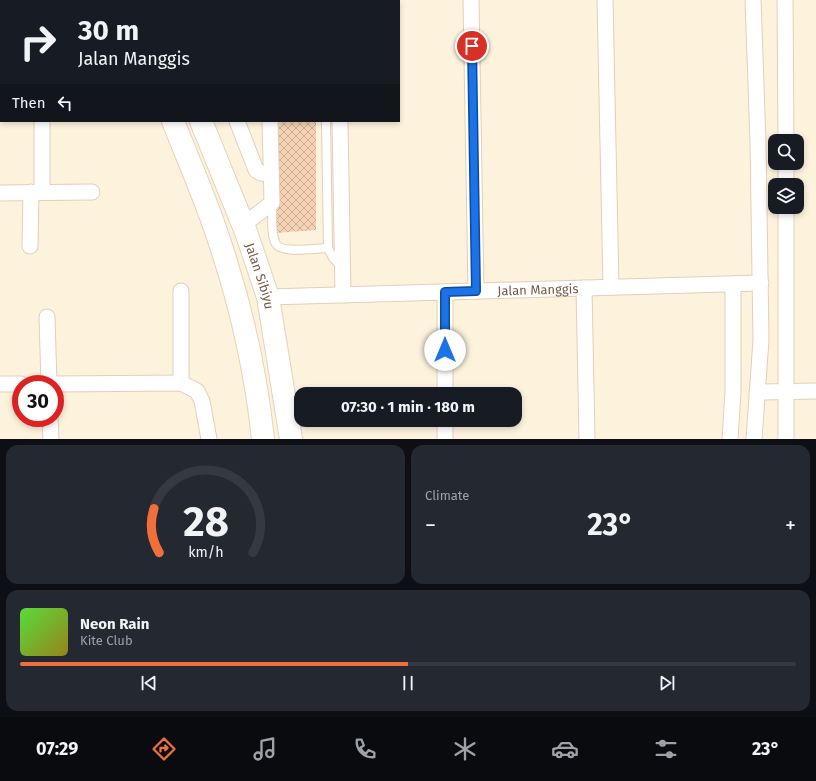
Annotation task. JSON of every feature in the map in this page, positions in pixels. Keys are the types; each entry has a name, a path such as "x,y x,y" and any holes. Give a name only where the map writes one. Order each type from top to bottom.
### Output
{"main road":[{"path":"173,122 220,243 238,304 258,391 263,439"},
{"name":"Jalan Sibiyu","path":"201,122 243,226 268,297 291,439"}],"street":[{"path":"471,0 476,291"},
{"path":"605,0 611,287"},
{"path":"753,0 761,283 761,340 754,439"},
{"path":"785,0 786,134"},
{"path":"30,246 37,192 42,122"},
{"path":"237,122 256,170 261,173 271,174"},
{"path":"243,226 272,202 270,122"},
{"path":"340,122 343,295"},
{"path":"0,192 92,192"},
{"path":"786,214 786,439"},
{"name":"Jalan Manggis","path":"268,297 761,283"},
{"path":"730,439 733,390 733,284"},
{"path":"584,288 587,439"},
{"path":"181,292 181,383"},
{"path":"445,292 445,387"},
{"path":"48,317 49,375"},
{"path":"64,384 181,383 197,391 202,401 209,439"},
{"path":"0,384 12,384"},
{"path":"757,392 816,391"},
{"path":"50,427 51,439"},
{"path":"445,427 445,439"}],"lane":[{"path":"326,122 328,248 333,258 342,267"},
{"path":"272,202 273,234 275,243 279,248 287,250 328,248"}],"building":[{"path":"274,122 316,122 316,230 275,233"}],"route":[{"path":"445,350 445,292 476,291 472,46"}]}
